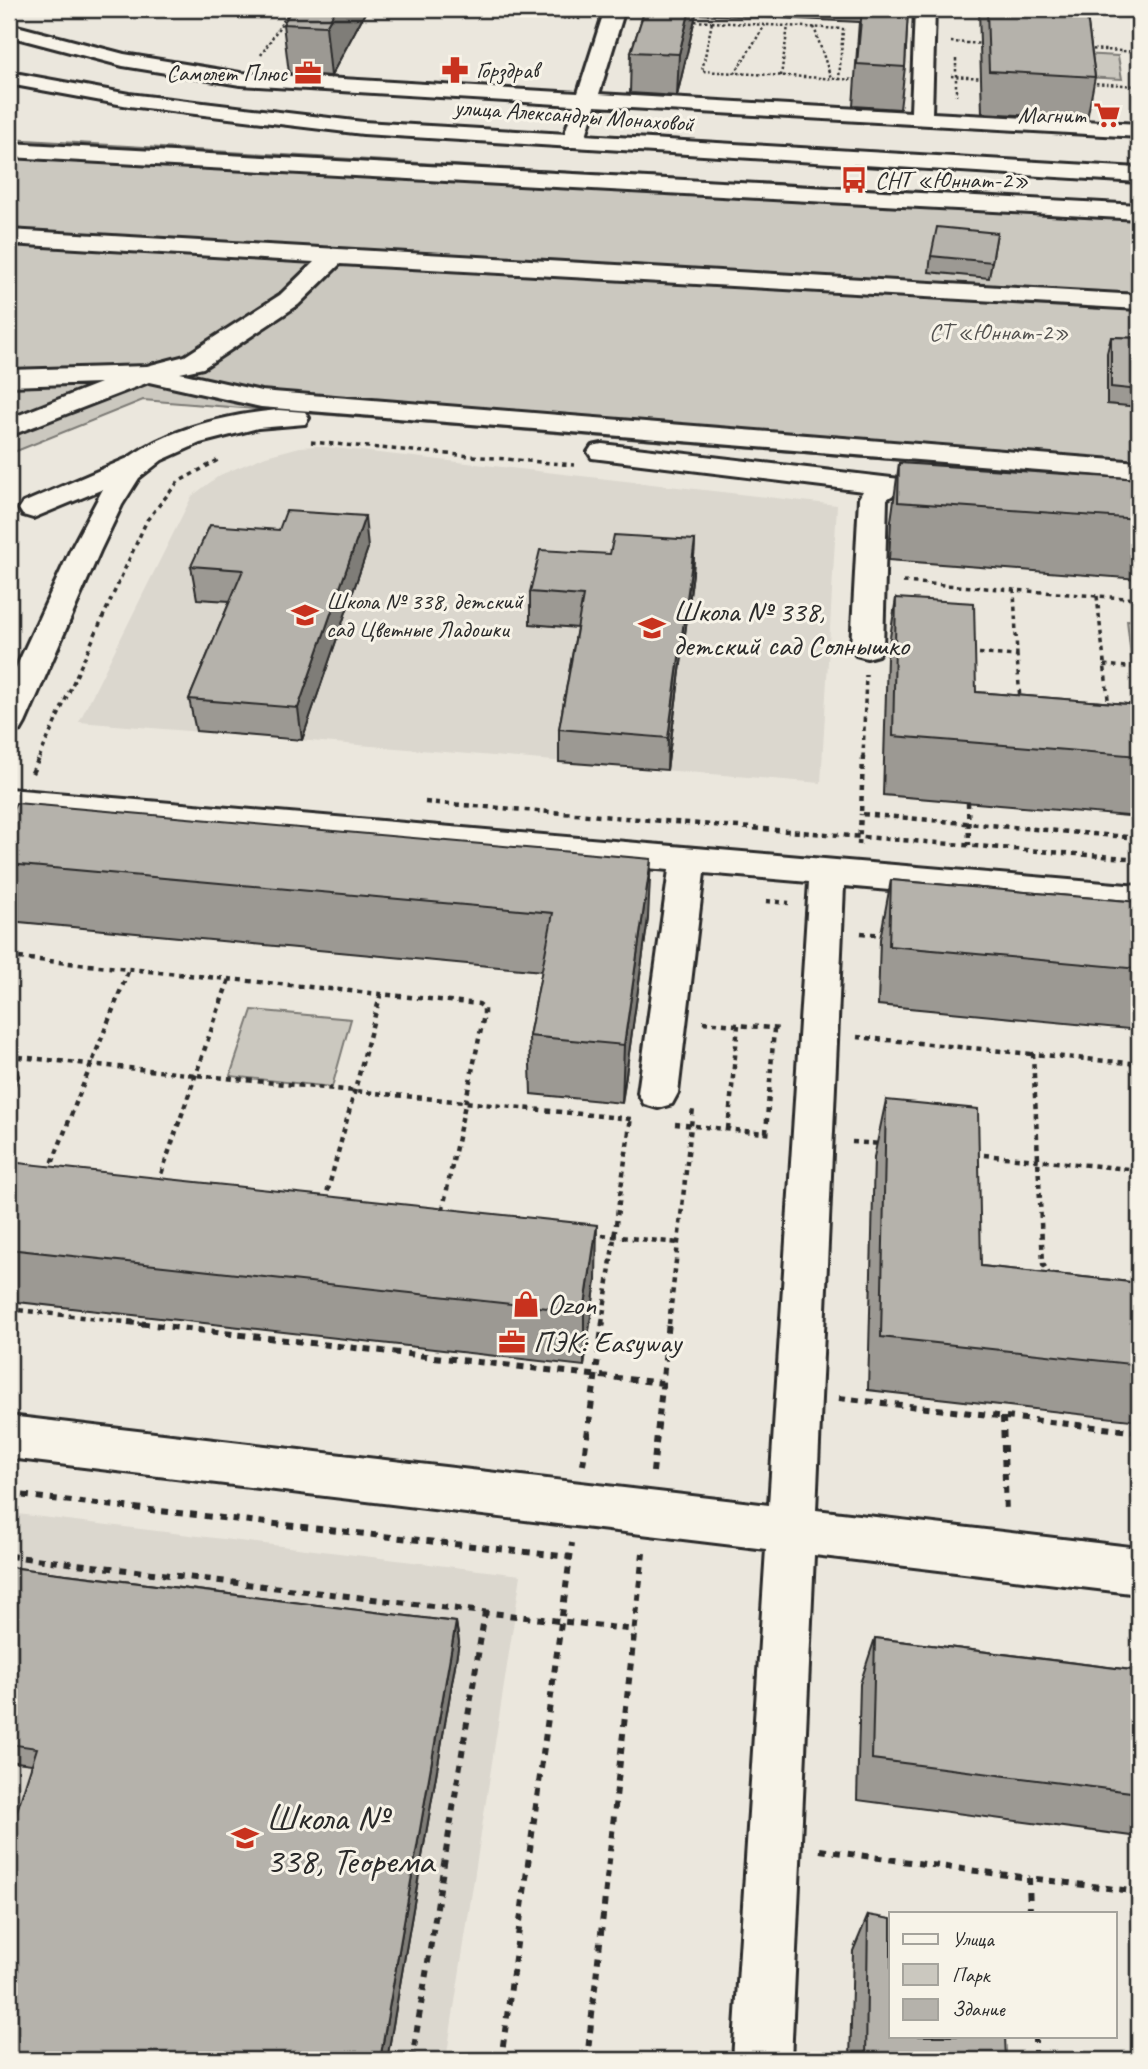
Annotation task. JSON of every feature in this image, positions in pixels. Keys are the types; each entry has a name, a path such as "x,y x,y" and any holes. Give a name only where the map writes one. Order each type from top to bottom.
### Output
{"main road":[{"path":"922,119 925,9"},
{"path":"1125,9 1139,9"},
{"path":"573,142 613,15"},
{"path":"9,30 112,58 229,78 1139,131"},
{"path":"9,62 129,100"},
{"name":"улица Александры Монаховой","path":"9,78 129,100 363,128 1139,175"},
{"name":"улица Александры Монаховой","path":"9,93 135,115 360,139 1139,187"},
{"path":"9,150 1139,212"},
{"path":"9,237 1139,302"},
{"path":"9,428 147,374 194,362 289,300 334,256"},
{"path":"147,374 182,419 230,425 289,417 931,489"},
{"path":"9,378 147,374 261,399 1139,470"},
{"path":"21,507 137,465 178,442 182,419"},
{"path":"9,723 33,659 110,500 137,465"},
{"path":"867,648 873,498 878,490 889,486"},
{"path":"21,507 76,513"},
{"path":"20,786 704,861 1139,899"},
{"path":"650,1110 704,861"},
{"path":"762,2060 827,872"},
{"path":"9,1437 1139,1572"}],"path":[{"path":"378,9 613,15"},
{"path":"955,20 955,9 995,11"},
{"path":"688,21 843,29 839,79"},
{"path":"712,22 702,71 864,80"},
{"path":"735,73 765,25"},
{"path":"781,76 788,26"},
{"path":"814,27 831,78"},
{"path":"955,32 956,43"},
{"path":"980,44 994,45"},
{"path":"1077,49 1139,52"},
{"path":"956,54 957,121"},
{"path":"981,77 992,78"},
{"path":"1082,83 1139,86"},
{"path":"299,441 582,466"},
{"path":"20,786 147,520 178,482 228,455"},
{"path":"903,582 1139,599"},
{"path":"1014,590 1020,705"},
{"path":"1097,596 1110,719"},
{"path":"867,648 860,814 1139,838"},
{"path":"965,652 1017,656"},
{"path":"1104,665 1139,668"},
{"path":"20,786 45,774"},
{"path":"421,802 1139,859"},
{"path":"968,802 969,845"},
{"path":"1136,817 1139,846"},
{"path":"704,861 724,825"},
{"path":"856,932 895,936"},
{"path":"9,957 479,1004 484,1009 441,1217 454,1219"},
{"path":"66,1177 57,1174 53,1161 129,969"},
{"path":"169,1188 156,1187 229,979"},
{"path":"337,1206 324,1205 381,993"},
{"path":"701,1035 704,1009"},
{"path":"729,1129 738,1025"},
{"path":"766,1133 774,1029"},
{"path":"877,1039 1139,1064"},
{"path":"1032,1054 1043,1264 1052,1278"},
{"path":"9,1056 631,1119 650,1110 691,1125 888,1145"},
{"path":"587,2060 694,1099"},
{"path":"631,1119 650,1110"},
{"path":"501,2060 631,1119"},
{"path":"970,1153 1139,1170"},
{"path":"589,1233 678,1243"},
{"path":"9,1310 662,1384"},
{"path":"839,1398 1139,1432"},
{"path":"1003,1417 1006,1518"},
{"path":"9,1494 570,1557"},
{"path":"9,1556 635,1630"},
{"path":"412,2060 485,1612"},
{"path":"856,1855 1139,1892"},
{"path":"1029,1878 1030,1912"},
{"path":"1035,2038 1035,2060"}],"shaded area":[{"path":"317,446 837,505 821,783 79,722 192,496 220,475 266,456 300,447"},
{"name":"Школа № 338, Теорема","path":"9,1513 521,1575 446,2060 9,2060"}],"green space":[{"path":"1081,54 1118,56 1122,79 1084,77"},
{"name":"СТ «Юннат-2»","path":"9,139 1139,205 1139,480 143,400 9,454"},
{"path":"1127,620 1139,621 1139,665 1132,665"},
{"path":"252,1010 351,1019 332,1087 230,1076"}],"building":[{"path":"292,9 336,9 326,26 283,24"},
{"path":"645,9 690,9 679,54 631,52"},
{"path":"862,9 908,9 905,67 857,64"},
{"path":"987,9 1086,9 1095,77 989,71"},
{"path":"937,227 997,233 992,262 931,256"},
{"path":"1111,337 1139,338 1139,390 1111,387"},
{"path":"899,463 1139,479 1139,519 898,502"},
{"path":"286,511 365,516 298,708 189,699 243,570 191,566 210,525 279,530"},
{"path":"614,535 695,540 668,738 559,729 583,596 530,592 540,550 610,554"},
{"path":"896,598 974,603 976,692 1139,705 1139,756 893,736"},
{"path":"16,803 651,859 624,1045 529,1036 553,913 9,864 9,818"},
{"path":"891,880 1139,902 1139,969 889,946"},
{"path":"886,1100 978,1109 981,1266 1139,1283 1139,1365 881,1337"},
{"path":"9,1162 597,1225 584,1312 9,1249"},
{"name":"Школа № 338, Теорема","path":"9,1567 456,1622 380,2060 9,2060 9,1836 37,1748 9,1744"},
{"path":"875,1638 1139,1671 1139,1793 872,1759"},
{"path":"868,1915 889,1919 889,2038 1005,2038 1006,2060 866,2060"}],"place":[{"name":"Горздрав","path":"455,70"},
{"name":"Самолет Плюс","path":"308,73"},
{"name":"Магнит","path":"1107,115"},
{"name":"СНТ «Юннат-2»","path":"854,180"},
{"name":"Школа № 338, детский сад Цветные Ладошки","path":"305,615"},
{"name":"Школа № 338, детский сад Солнышко","path":"652,628"},
{"name":"Ozon","path":"526,1304"},
{"name":"ПЭК: Easyway","path":"512,1342"},
{"name":"Школа № 338, Теорема","path":"245,1838"}]}
